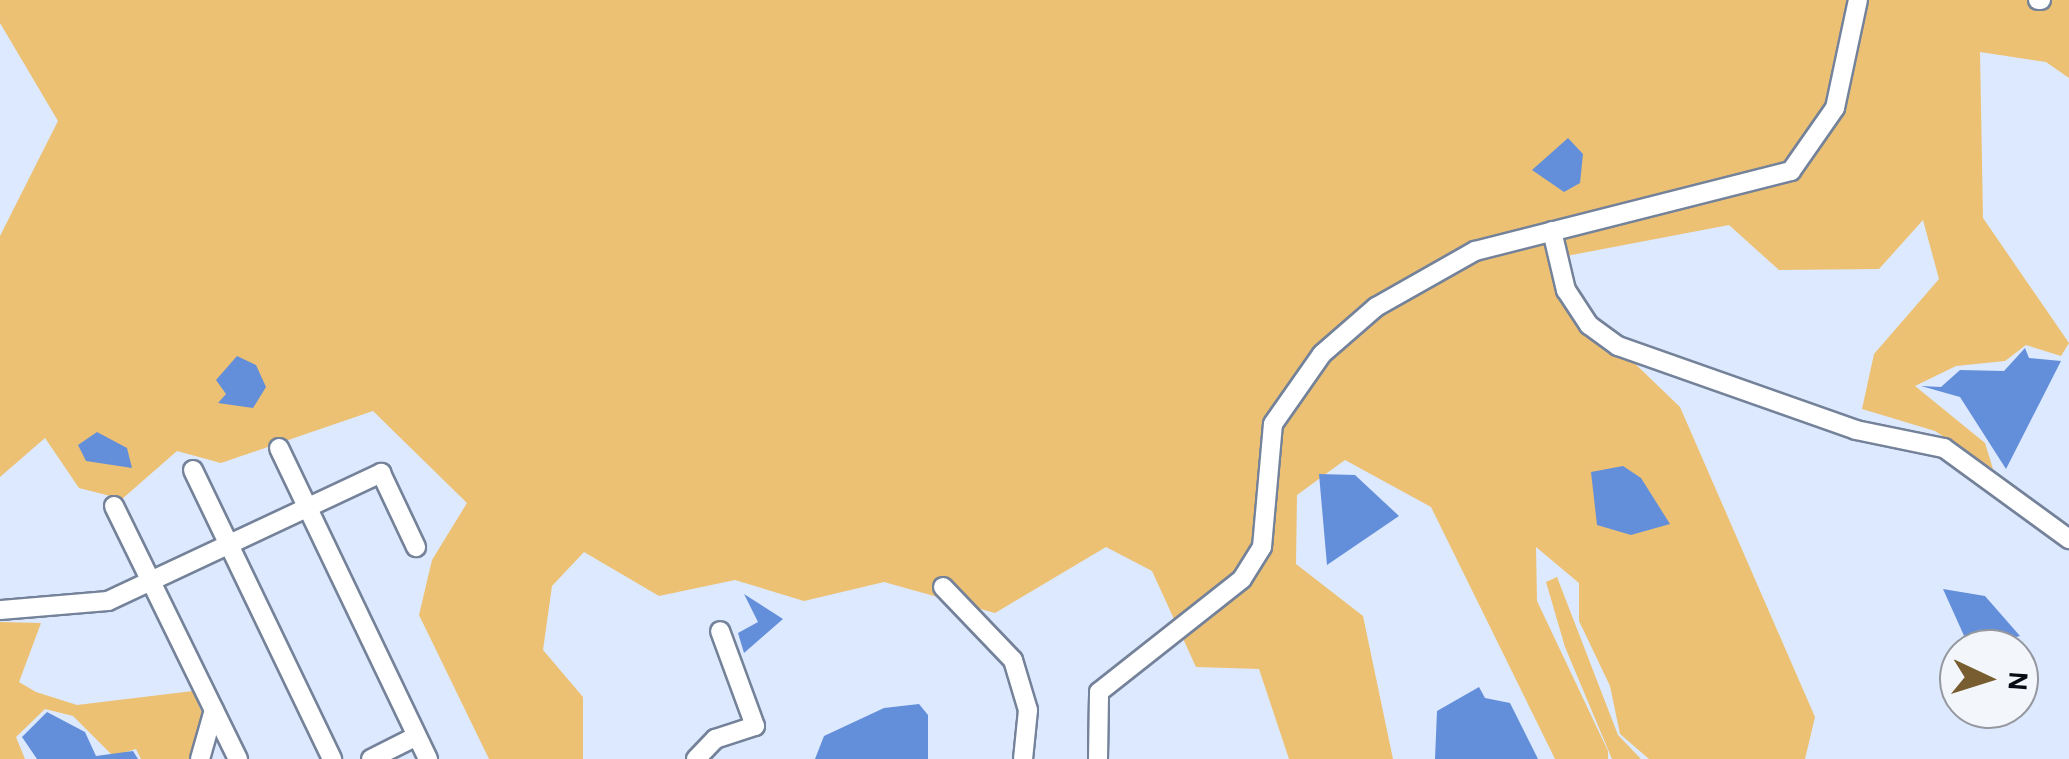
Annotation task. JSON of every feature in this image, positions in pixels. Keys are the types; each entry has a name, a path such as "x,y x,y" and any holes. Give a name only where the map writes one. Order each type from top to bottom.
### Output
{"street":[{"path":"1098,759 1100,692 1242,579 1262,547 1273,424 1304,372 1376,307 1443,266 1552,231 1790,171 1835,108 1858,0"},
{"path":"1552,231 1566,290 1589,325 1618,346 1856,430 1944,448 2069,538"},
{"path":"279,448 428,759"},
{"path":"193,470 332,759"},
{"path":"0,610 108,601 381,473 416,547"},
{"path":"114,506 238,759"},
{"path":"943,587 1012,660 1028,710 1024,759"},
{"path":"696,759 715,739 754,726 720,632"},
{"path":"200,759 214,710"},
{"path":"371,759 417,736"}],"shaded area":[{"path":"0,0 2069,0 2069,78 2046,62 1980,52 1983,218 2069,343 2061,356 2026,345 2005,361 1956,366 1915,386 1985,443 1993,469 1935,431 1862,409 1874,354 1939,279 1923,220 1879,269 1779,270 1729,225 1561,257 1576,307 1680,407 1815,717 1805,759 1649,759 1620,734 1610,686 1579,621 1579,583 1536,547 1537,601 1608,751 1608,759 1555,759 1431,507 1345,460 1297,495 1296,564 1363,616 1393,759 1289,759 1259,669 1196,667 1152,571 1106,547 995,613 884,582 804,601 735,580 659,596 584,552 552,586 543,650 583,697 583,759 489,759 419,615 432,560 467,503 373,411 221,463 177,451 122,499 79,488 45,438 0,477 0,236 58,121 0,23"},
{"path":"1557,577 1618,735 1641,759 1612,759 1565,647 1546,582"},
{"path":"0,622 41,623 19,682 36,692 77,705 193,691 204,718 190,759 141,759 136,749 113,756 73,716 45,709 16,737 25,759 0,759"}],"water":[{"path":"1568,138 1583,154 1580,183 1564,192 1532,170"},
{"path":"2025,348 2029,358 2061,361 2006,469 1960,397 1921,386 1941,387 1960,370 2004,371"},
{"path":"237,356 256,365 266,387 253,408 218,403 226,394 216,380"},
{"path":"97,432 127,448 132,468 86,461 78,445"},
{"path":"1623,466 1641,478 1670,524 1631,535 1597,525 1591,472"},
{"path":"1319,474 1355,475 1399,516 1327,565"},
{"path":"1943,589 1985,596 2014,629 1961,629"},
{"path":"744,594 783,619 744,653 738,633 758,622"},
{"path":"1479,687 1485,698 1510,703 1538,759 1435,759 1437,711"},
{"path":"919,704 928,715 928,759 815,759 824,736 884,708"},
{"path":"47,712 85,732 96,756 133,751 138,759 37,759 22,737"}]}
